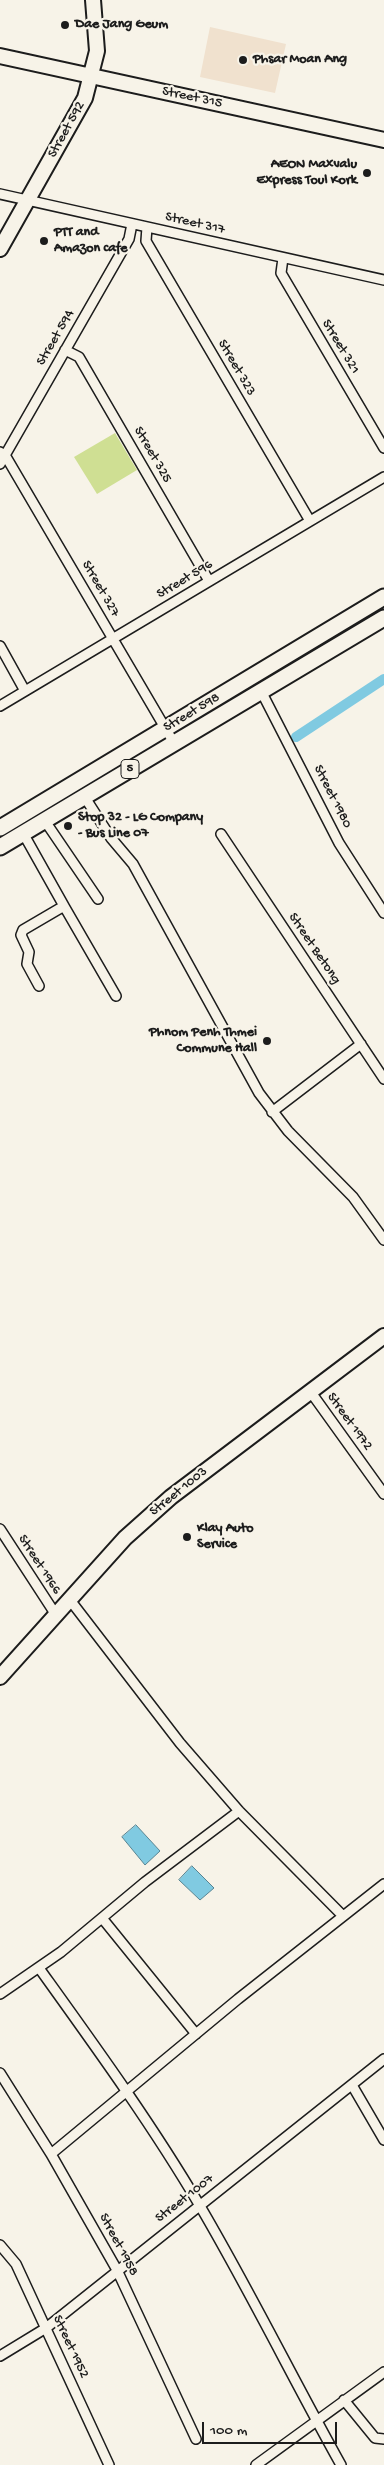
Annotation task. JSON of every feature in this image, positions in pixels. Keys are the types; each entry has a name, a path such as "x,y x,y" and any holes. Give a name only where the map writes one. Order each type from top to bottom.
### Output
{"main road":[{"name":"Street 598","path":"0,828 384,597"},
{"name":"Street 598","path":"0,847 384,618"}],"street":[{"name":"Street 592","path":"0,249 85,98 92,77 96,51 93,0"},
{"name":"Street 315","path":"0,56 384,140"},
{"name":"Street 317","path":"0,194 384,280"},
{"name":"Street 594","path":"0,464 3,453 129,239 132,224"},
{"name":"Street 323","path":"147,227 146,241 310,521"},
{"name":"Street 321","path":"284,258 281,273 384,448"},
{"name":"Street 325","path":"65,350 80,357 209,581"},
{"name":"Street 327","path":"3,453 174,743"},
{"name":"Street 596","path":"0,706 384,477"},
{"path":"0,646 25,691"},
{"name":"Street 1980","path":"261,691 339,842 384,913"},
{"path":"84,796 111,838 133,864 248,1074 272,1112 288,1131 353,1197 384,1240"},
{"path":"44,821 98,899"},
{"path":"23,834 116,996"},
{"name":"Street Betong","path":"221,834 384,1079"},
{"path":"39,986 27,964 29,952 21,935 23,930 64,906"},
{"path":"272,1112 361,1044"},
{"name":"Street 1003","path":"0,1677 125,1538 171,1497 384,1336"},
{"name":"Street 1972","path":"310,1391 384,1494"},
{"name":"Street 1966","path":"0,1529 56,1615"},
{"path":"70,1600 180,1743 239,1810 343,1916"},
{"path":"0,1994 39,1968 239,1810"},
{"path":"51,2154 196,2034 384,1884"},
{"path":"102,1918 196,2034"},
{"path":"39,1968 128,2090 199,2205 262,2317 341,2465"},
{"name":"Street 1007","path":"0,2356 46,2328 384,2060"},
{"name":"Street 1958","path":"0,2073 51,2154 117,2270 196,2439"},
{"path":"352,2085 384,2140"},
{"name":"Street 1952","path":"0,2245 16,2264 109,2465"},
{"path":"256,2465 384,2372"},
{"path":"344,2400 375,2438 384,2438"}],"shaded area":[{"name":"Phsar Moan Ang","path":"210,27 286,44 275,93 200,77"}],"green space":[{"path":"115,433 137,470 97,494 74,457"}],"water":[{"path":"136,1825 160,1851 145,1865 122,1837"},
{"path":"192,1866 214,1888 200,1900 179,1880"}],"waterway":[{"path":"296,737 384,679"}],"place":[{"name":"Dae Jang Geum","path":"65,25"},
{"name":"Phsar Moan Ang","path":"243,60"},
{"name":"AEON Maxvalu Express Toul Kork","path":"367,173"},
{"name":"PTT and Amazon cafe","path":"44,241"},
{"name":"Stop 32 - LG Company - Bus Line 07","path":"68,826"},
{"name":"Phnom Penh Thmei Commune Hall","path":"267,1041"},
{"name":"Klay Auto Service","path":"187,1537"}]}
